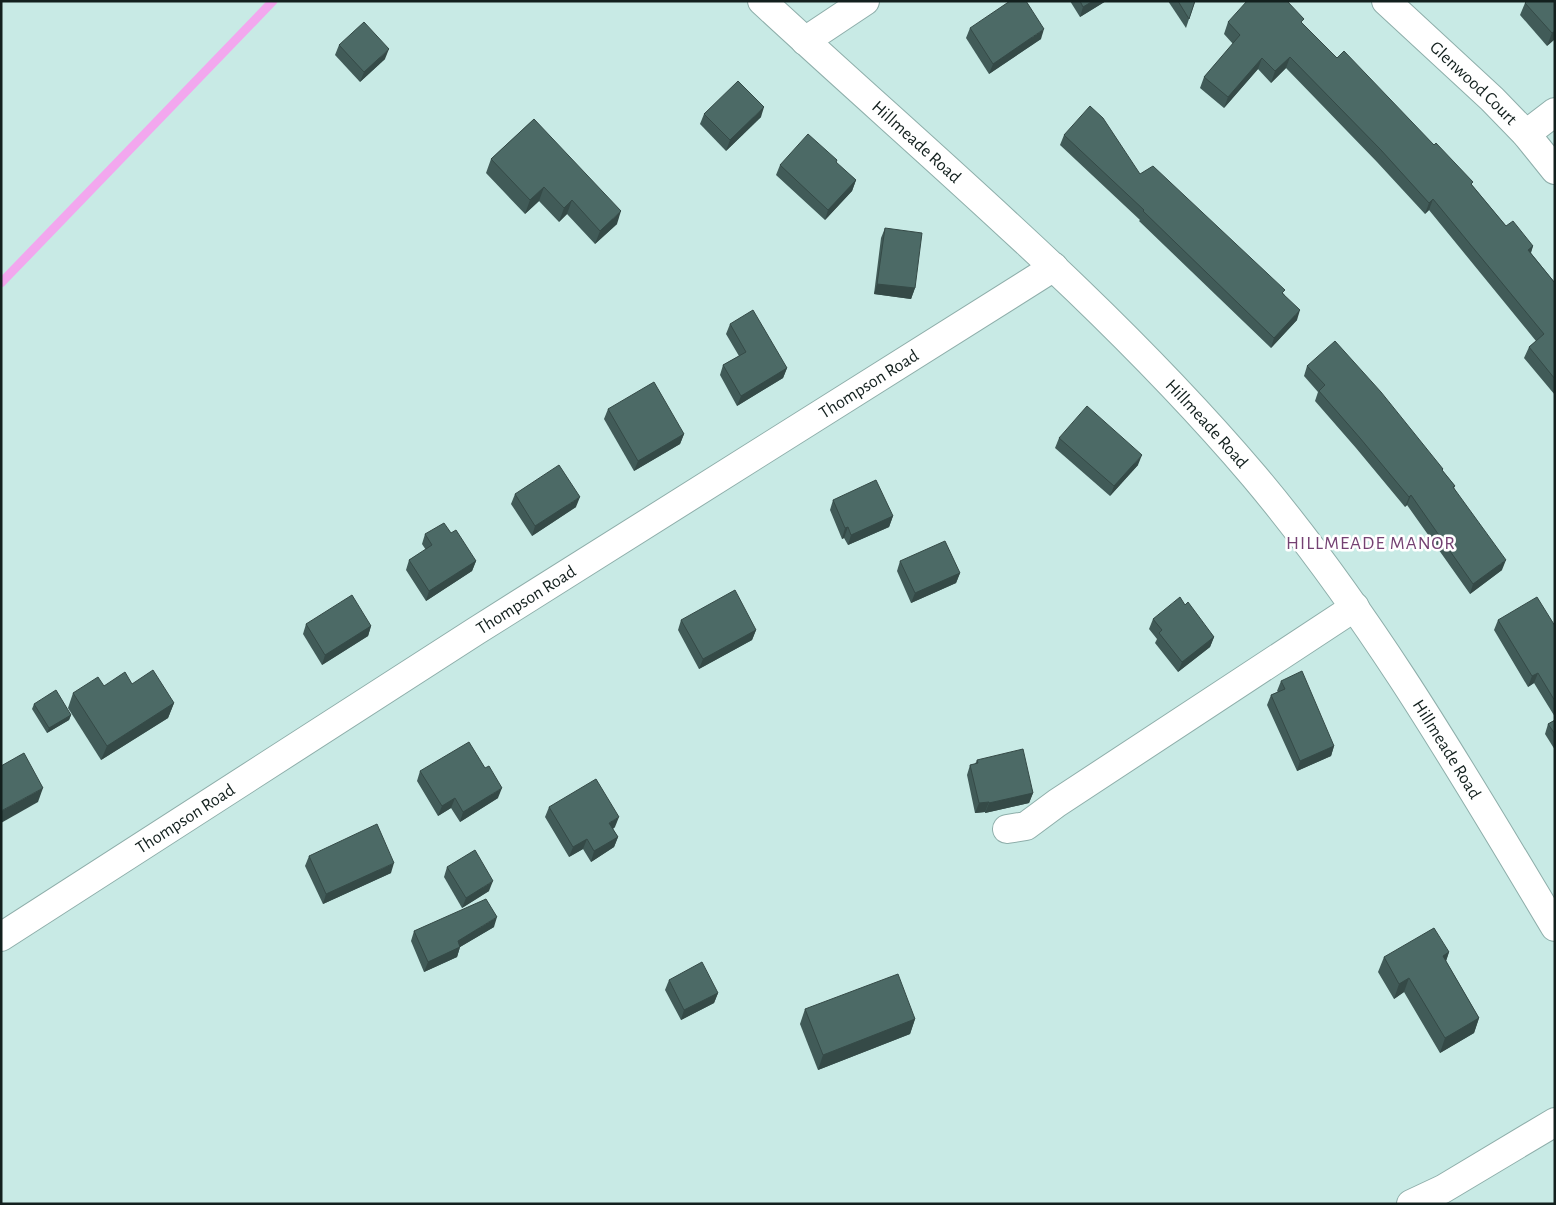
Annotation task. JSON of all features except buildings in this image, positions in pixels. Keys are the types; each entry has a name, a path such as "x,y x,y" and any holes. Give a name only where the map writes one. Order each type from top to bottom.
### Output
{"street":[{"name":"Hillmeade Road","path":"762,1 1054,267 1151,362 1254,477 1309,545 1355,607 1416,698 1555,927"},
{"path":"804,41 866,1"},
{"name":"Glenwood Court","path":"1386,1 1492,99 1526,134 1555,170"},
{"path":"1526,134 1555,112"},
{"name":"Thompson Road","path":"1,936 476,631 1054,267"},
{"path":"1007,829 1026,826 1056,803 1355,607"},
{"path":"1411,1204 1443,1188 1555,1122"}],"waterway":[{"path":"1,283 273,1"}],"district":[{"name":"HILLMEADE MANOR","path":"1371,542"}]}
